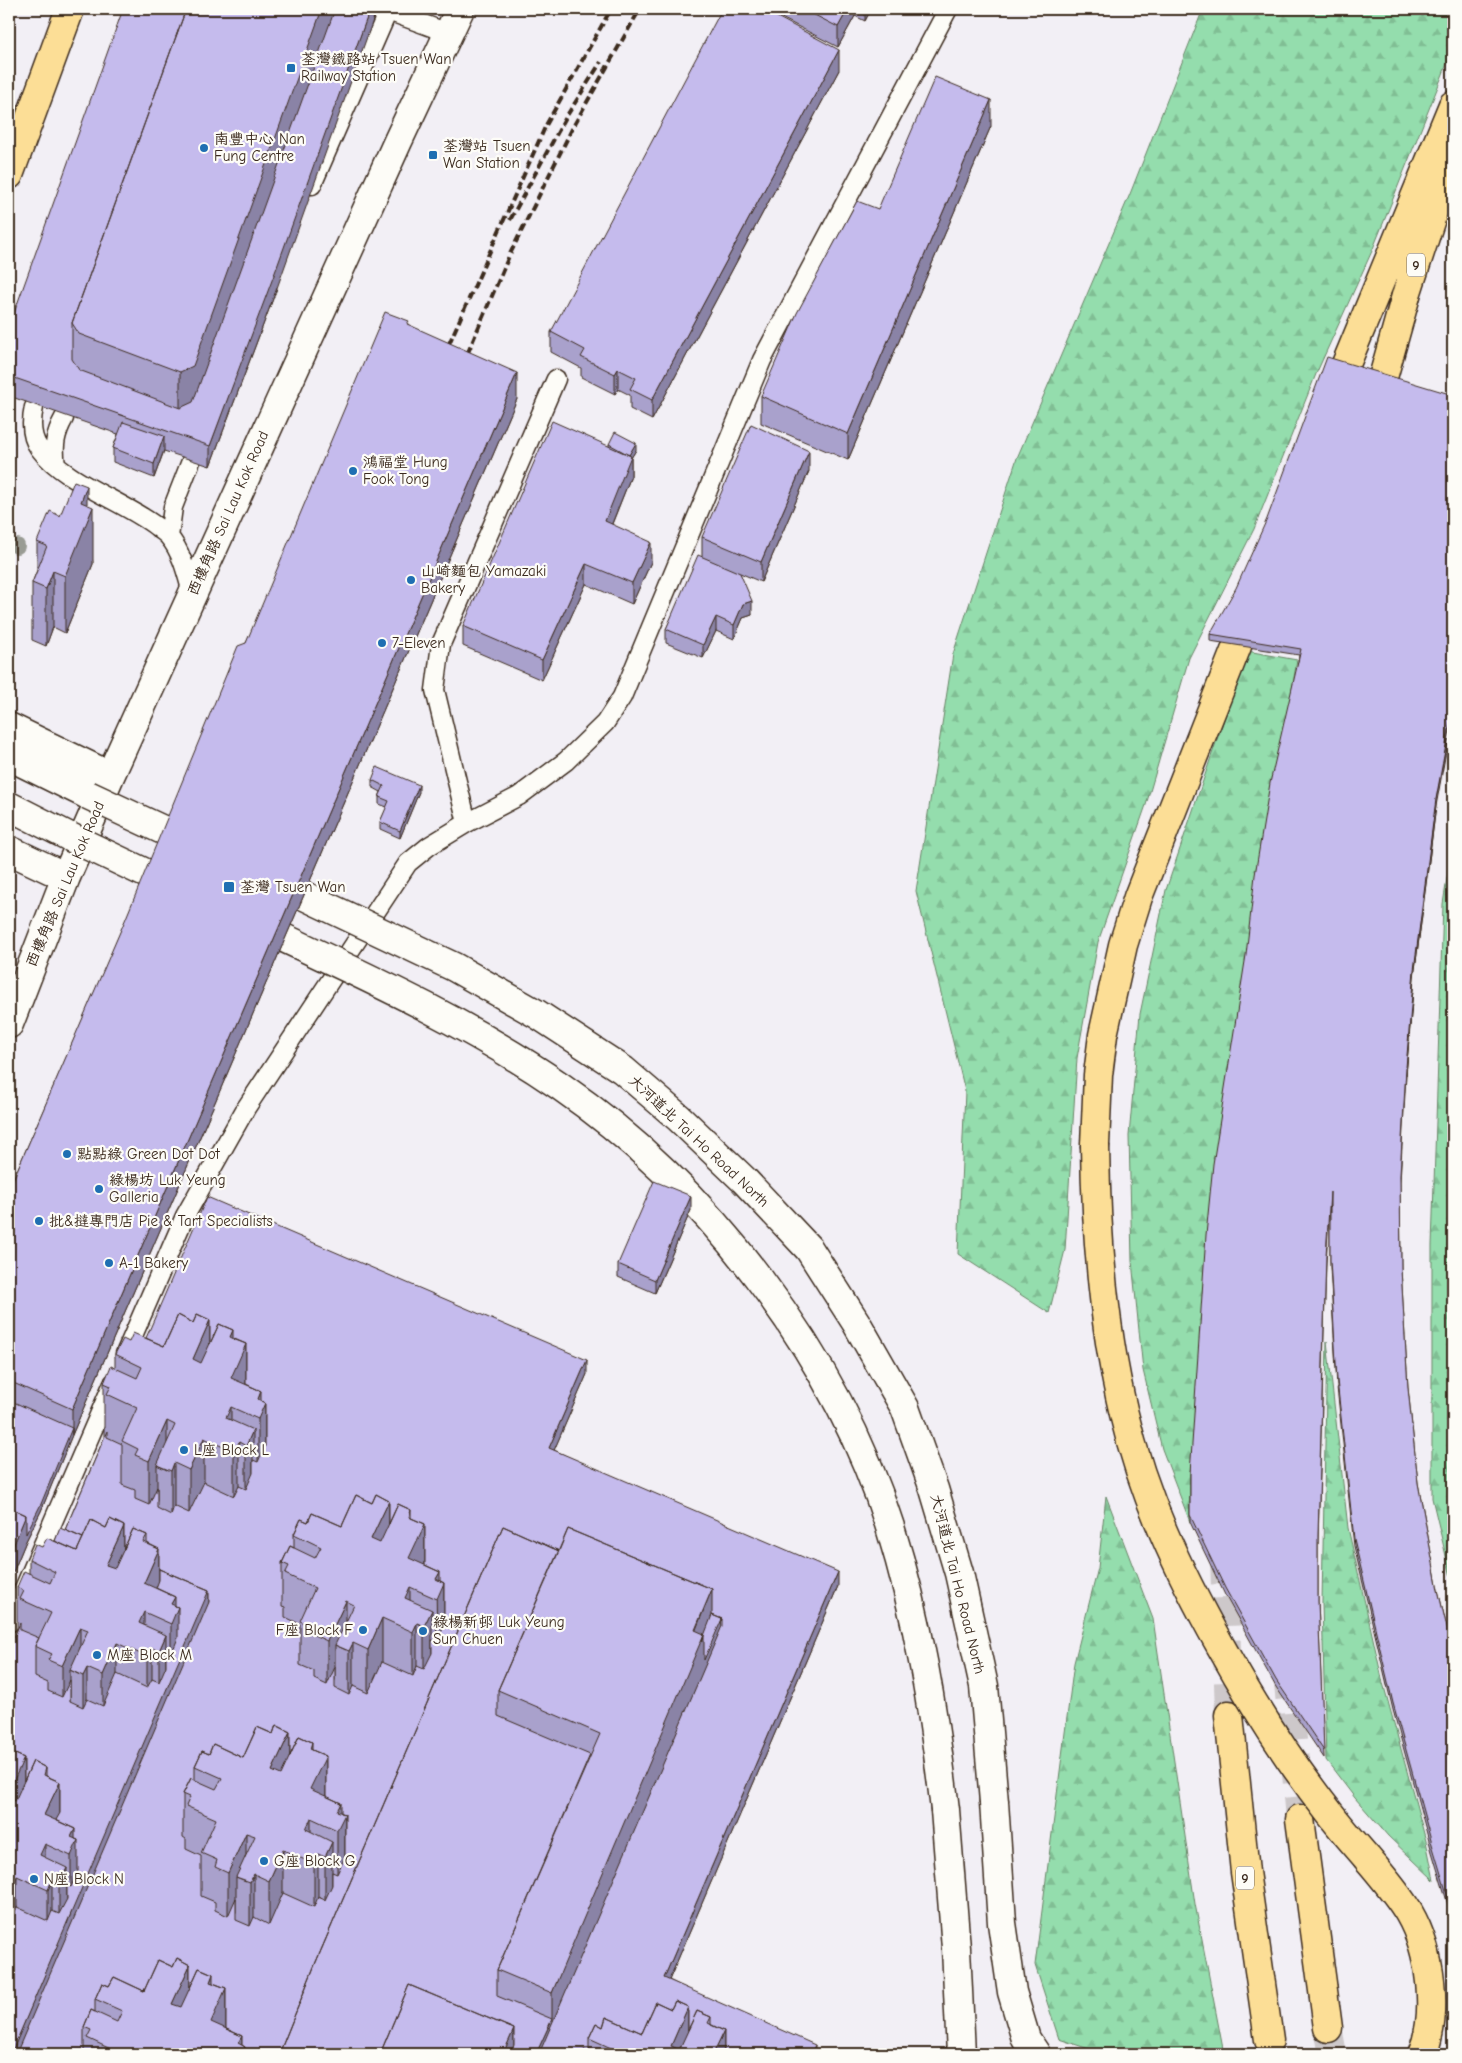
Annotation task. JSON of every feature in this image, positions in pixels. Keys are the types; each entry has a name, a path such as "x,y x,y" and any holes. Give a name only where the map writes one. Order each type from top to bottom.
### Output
{"main road":[{"path":"9,175 70,9"},
{"name":"西樓角路 Sai Lau Kok Road","path":"9,1024 66,877 110,776 460,9"},
{"path":"1344,369 1453,106"},
{"name":"9","path":"1382,381 1407,292 1453,151"},
{"path":"1237,646 1138,897 1123,945 1103,1035 1098,1075 1095,1145 1098,1252 1111,1351 1124,1415 1157,1519 1194,1598 1282,1750 1348,1837 1391,1886 1410,1915 1423,1947 1432,2004 1429,2029 1422,2054"},
{"path":"9,727 110,776"},
{"path":"9,756 221,857"},
{"path":"9,806 204,901"},
{"path":"9,850 66,877"},
{"name":"大河道北 Tai Ho Road North","path":"248,869 454,967 537,1014 622,1070 679,1118 744,1180 809,1249 857,1324 905,1408 934,1489 959,1573 984,1686 1002,1923 1012,1992 1026,2039 1036,2054"},
{"path":"230,913 336,963 476,1033 561,1086 597,1112 671,1179 713,1222 748,1264 787,1317 820,1371 845,1418 869,1472 889,1525 922,1651 934,1718 946,1810 956,1948 961,2054"},
{"name":"9","path":"1229,1715 1245,1872 1269,2040"},
{"path":"1300,1819 1328,2028"}],"lane":[{"path":"9,1623 185,1216 246,1108 408,863 429,846 467,823 519,796 566,761 605,723 622,697 762,360 948,9"},
{"path":"304,204 388,10 448,33"},
{"path":"467,823 435,690 441,644 556,379"},
{"path":"34,407 33,433 38,447 69,475 145,518 169,537 184,565 192,594"},
{"path":"56,465 54,447 58,430 64,418"},
{"path":"169,537 176,498 208,420"}],"green space":[{"path":"1203,9 1453,9 1453,49 1372,251 1316,374 1254,529 1189,658 1146,805 1098,942 1077,1058 1065,1250 1049,1313 958,1254 965,1091 916,891 953,654 1017,458 1130,194"},
{"path":"1247,651 1297,660 1246,962 1190,1522 1162,1449 1143,1370 1132,1261 1129,1136 1140,1014 1166,890"},
{"path":"1453,840 1453,1585 1432,1498 1432,1246 1443,904"},
{"path":"1327,1341 1348,1528 1383,1683 1426,1841 1434,1880 1388,1836 1355,1798 1326,1760 1322,1602"},
{"path":"1106,1496 1153,1619 1195,1904 1224,2054 1104,2054 1059,2039 1035,1965 1074,1663 1098,1568"}],"building":[{"path":"123,9 186,9 72,323 72,359 79,370 180,408 193,402 335,9 370,9 210,446 9,376 9,327"},
{"path":"186,9 322,9 193,366 180,372 79,334 72,323"},
{"path":"722,9 762,9 839,50 652,400 630,389 636,378 618,369 615,374 581,357 585,350 551,332"},
{"path":"803,9 848,9 838,27"},
{"path":"935,77 991,100 848,434 761,396 797,313 857,201 878,209"},
{"name":"荃灣 Tsuen Wan","path":"385,312 409,321 407,324 517,373 72,1409 9,1381 9,1189 126,918 238,646 246,643"},
{"path":"1327,357 1453,395 1453,707 1436,799 1414,970 1400,1176 1401,1269 1408,1388 1418,1483 1438,1590 1453,1653 1453,1914 1393,1703 1354,1539 1337,1380 1330,1260 1330,1192 1326,1256 1318,1536 1318,1601 1324,1751 1276,1680 1225,1588 1190,1515 1190,1474 1206,1235 1213,1164 1246,955 1255,875 1270,783 1301,649 1210,634 1236,588 1267,519"},
{"path":"552,421 631,456 605,521 651,542 632,583 586,564 542,660 463,626"},
{"path":"123,422 164,436 154,464 113,448"},
{"path":"751,424 809,451 761,562 702,537"},
{"path":"615,432 636,443 629,455 609,444"},
{"path":"74,481 87,486 81,502 93,507 65,576 53,571 46,589 32,583 47,546 37,542 50,511 60,516"},
{"path":"698,555 740,573 752,601 743,604 734,625 716,617 703,645 666,629"},
{"path":"377,767 419,785 400,831 380,822 389,801 379,797 384,786 372,780"},
{"path":"654,1181 691,1196 655,1280 618,1264"},
{"path":"207,1197 587,1360 549,1448 838,1572 664,1978 815,2045 811,2054 724,2054 724,2031 711,2025 711,2017 697,2011 688,2030 688,2007 675,2001 671,2009 656,2002 642,2033 606,2017 603,2027 596,2023 589,2038 589,2052 584,2050 582,2054 539,2054 722,1626 722,1619 712,1615 712,1589 568,1529 559,1551 503,1526 316,1962 279,2054 245,2054 242,2036 226,2029 226,1988 213,1983 213,1974 199,1968 190,1988 190,1965 177,1958 173,1967 158,1960 144,1991 114,1977 109,1986 102,1983 95,1999 95,2012 91,2010 84,2027 84,2054 16,2054 209,1602 209,1590 159,1569 159,1549 147,1543 147,1535 133,1529 124,1549 124,1526 110,1519 106,1528 91,1520 83,1538 65,1530 107,1431 107,1437 122,1444 122,1485 135,1490 135,1499 149,1505 157,1487 157,1508 171,1515 174,1506 189,1513 204,1482 234,1496 239,1486 246,1489 253,1473 253,1460 258,1462 265,1446 265,1403 261,1401 261,1391 246,1384 246,1344 233,1339 233,1330 219,1324 210,1344 210,1320 197,1314 193,1323 178,1315 164,1346 146,1338","holes":["376,1494 389,1501 389,1524 398,1504 411,1510 411,1518 425,1524 425,1565 440,1572 440,1581 444,1583 444,1626 437,1642 432,1640 432,1653 424,1669 417,1666 413,1676 382,1662 368,1693 353,1686 349,1695 335,1688 335,1667 327,1685 314,1679 314,1671 300,1665 300,1624 285,1617 285,1607 282,1606 282,1563 290,1546 294,1548 294,1534 301,1519 308,1522 312,1513 342,1526 356,1495 372,1503","276,1725 290,1732 290,1756 299,1736 312,1742 312,1750 326,1756 326,1796 341,1803 341,1813 345,1814 345,1857 337,1874 332,1872 332,1885 325,1900 318,1897 314,1907 283,1893 269,1925 254,1917 250,1926 236,1920 236,1898 228,1916 215,1910 215,1902 201,1896 201,1856 186,1849 186,1839 183,1837 183,1794 191,1778 195,1780 195,1766 202,1751 209,1754 213,1744 243,1758 257,1727 273,1734"]},
{"path":"197,1314 210,1320 193,1359 201,1363 219,1324 233,1330 230,1337 246,1344 231,1378 261,1391 258,1399 265,1403 258,1419 231,1407 226,1418 253,1430 246,1446 239,1442 234,1452 204,1438 189,1470 174,1463 171,1471 157,1465 175,1425 167,1421 149,1461 135,1455 138,1449 122,1441 137,1408 107,1394 111,1386 104,1383 111,1366 137,1378 142,1367 115,1354 123,1339 129,1342 133,1333 164,1346 178,1315 193,1323"},
{"path":"9,1400 72,1428 41,1504 26,1534 26,1515 9,1507"},
{"path":"376,1494 389,1501 371,1539 380,1543 398,1504 411,1510 409,1517 425,1524 409,1558 440,1572 436,1579 444,1583 437,1599 410,1587 405,1598 432,1610 424,1626 417,1623 413,1632 382,1618 368,1650 353,1643 349,1651 335,1645 354,1605 346,1601 327,1641 314,1635 316,1629 300,1621 315,1588 285,1574 289,1566 282,1563 290,1546 315,1558 321,1547 294,1534 301,1519 308,1522 312,1513 342,1526 356,1495 372,1503"},
{"path":"9,1507 26,1515 9,1556"},
{"path":"110,1519 124,1526 106,1565 115,1568 133,1529 147,1535 143,1542 159,1549 144,1583 175,1597 171,1604 178,1607 171,1624 144,1612 139,1623 166,1635 159,1651 152,1648 147,1657 117,1643 103,1675 87,1668 83,1676 70,1670 88,1630 80,1627 62,1666 48,1660 52,1654 35,1646 51,1613 20,1599 24,1591 17,1587 24,1571 50,1583 55,1572 29,1559 35,1544 42,1547 47,1538 77,1551 91,1520 106,1528"},
{"path":"503,1526 559,1551 498,1690 498,1716 590,1755 497,1970 497,1996 552,2019 536,2054 510,2054 514,2045 514,2029 409,1985 380,2054 279,2054 316,1962"},
{"path":"60,1528 83,1538 77,1551 55,1541"},
{"path":"568,1529 712,1589 695,1630 704,1634 552,1993 497,1970 600,1734 498,1690"},
{"path":"159,1569 209,1590 11,2054 9,2054 9,1926 17,1907 48,1921 52,1911 59,1914 67,1899 67,1885 71,1887 78,1871 78,1840 75,1839 75,1829 56,1820 60,1813 60,1782 46,1776 46,1768 33,1761 24,1781 24,1758 11,1752 9,1755 9,1649 20,1623 20,1630 39,1638 35,1646 35,1677 48,1683 48,1691 62,1697 70,1680 70,1701 83,1707 87,1699 103,1706 117,1674 147,1688 152,1679 159,1682 166,1666 166,1652 171,1655 178,1638 178,1607 175,1606 175,1597 156,1588 159,1580"},
{"path":"712,1615 722,1619 704,1660 704,1636"},
{"path":"276,1725 290,1732 272,1771 281,1775 299,1736 312,1742 310,1749 326,1756 310,1789 341,1803 337,1811 345,1814 337,1830 311,1818 306,1829 332,1842 325,1857 318,1854 314,1864 283,1850 269,1881 254,1874 250,1882 236,1877 255,1836 246,1833 228,1873 215,1867 217,1860 201,1853 216,1819 186,1806 190,1797 183,1794 191,1778 216,1789 222,1778 195,1766 202,1751 209,1754 213,1744 243,1758 257,1727 273,1734"},
{"path":"11,1752 24,1758 9,1791 9,1755"},
{"path":"33,1761 46,1768 44,1775 60,1782 44,1815 75,1829 71,1837 78,1840 71,1856 45,1844 40,1855 67,1868 59,1883 52,1880 48,1890 17,1876 9,1895 9,1798 15,1801"},
{"path":"177,1958 190,1965 172,2004 181,2007 199,1968 213,1974 210,1982 226,1988 211,2022 242,2036 238,2043 245,2047 242,2054 219,2054 211,2051 209,2054 116,2054 117,2052 87,2038 91,2030 84,2027 91,2010 117,2022 122,2011 95,1999 102,1983 109,1986 114,1977 144,1991 158,1960 173,1967"},
{"path":"409,1985 514,2029 503,2054 380,2054"},
{"path":"675,2001 688,2007 671,2046 679,2050 697,2011 711,2017 708,2023 724,2031 713,2054 619,2054 620,2052 589,2038 596,2023 603,2027 606,2017 642,2033 656,2002 671,2009"},
{"path":"584,2050 594,2054 582,2054"}],"tunnel":[{"path":"1224,1556 1229,1715"},
{"path":"1287,1671 1300,1819"},
{"path":"1328,2028 1333,2054"}],"railway":[{"path":"444,355 546,125 611,9"},
{"path":"463,364 509,256 574,125 640,9"},
{"path":"510,220 566,117 601,62"}],"place":[{"name":"荃灣鐵路站 Tsuen Wan Railway Station","path":"291,68"},
{"name":"南豐中心 Nan Fung Centre","path":"204,148"},
{"name":"荃灣站 Tsuen Wan Station","path":"433,155"},
{"name":"鴻福堂 Hung Fook Tong","path":"353,471"},
{"name":"山崎麵包 Yamazaki Bakery","path":"411,580"},
{"name":"7-Eleven","path":"382,643"},
{"name":"荃灣 Tsuen Wan","path":"229,887"},
{"name":"點點綠 Green Dot Dot","path":"67,1154"},
{"name":"綠楊坊 Luk Yeung Galleria","path":"99,1189"},
{"name":"批&撻專門店 Pie & Tart Specialists","path":"39,1221"},
{"name":"A-1 Bakery","path":"109,1263"},
{"name":"L座 Block L","path":"184,1450"},
{"name":"F座 Block F","path":"363,1630"},
{"name":"綠楊新邨 Luk Yeung Sun Chuen","path":"423,1631"},
{"name":"M座 Block M","path":"97,1655"},
{"name":"G座 Block G","path":"264,1861"},
{"name":"N座 Block N","path":"34,1879"}]}
